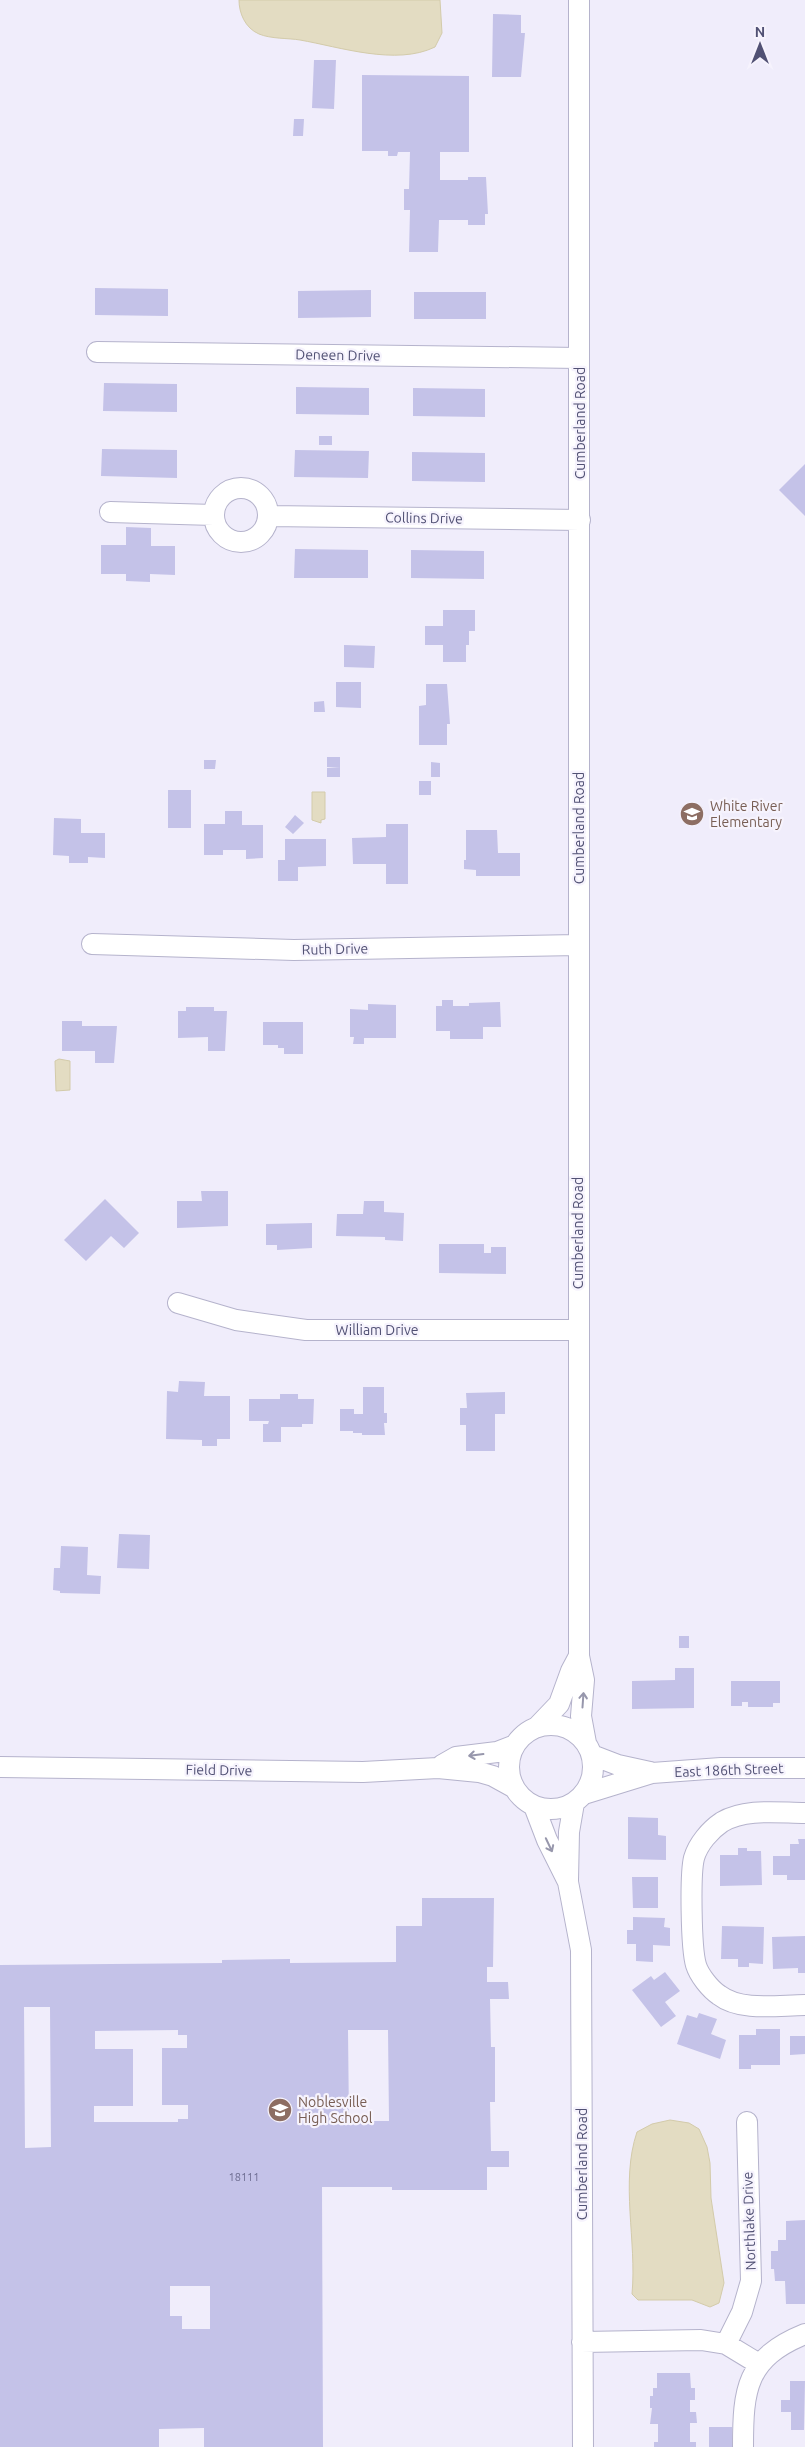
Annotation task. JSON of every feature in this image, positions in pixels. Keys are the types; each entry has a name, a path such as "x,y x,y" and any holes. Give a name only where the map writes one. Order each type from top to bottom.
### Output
{"street":[{"name":"Cumberland Road","path":"579,0 578,1656 584,1680 582,1716 589,1749"},
{"name":"Deneen Drive","path":"97,352 579,358"},
{"path":"242,488 250,489 263,499 268,516 263,531 249,540 241,542 233,540 220,530 214,515 220,499 233,489 242,488"},
{"path":"110,512 214,515"},
{"name":"Collins Drive","path":"268,516 580,520"},
{"name":"Ruth Drive","path":"92,944 294,950 578,945"},
{"name":"William Drive","path":"178,1303 236,1320 306,1330 578,1330"},
{"name":"Cumberland Road","path":"536,1727 559,1704 578,1656"},
{"path":"438,1768 470,1770 493,1776 513,1787 522,1798 534,1806 547,1810 561,1808 579,1799 591,1782 594,1769 589,1749 577,1733 565,1727 551,1725 536,1727 524,1734 515,1745 509,1766 513,1787"},
{"path":"438,1768 456,1757 497,1752 515,1745"},
{"name":"East 186th Street","path":"589,1749 618,1766 652,1773"},
{"name":"Field Drive","path":"0,1767 364,1772 438,1768"},
{"name":"East 186th Street","path":"579,1799 652,1773 721,1768 805,1768"},
{"name":"Cumberland Road","path":"579,1799 569,1832 568,1882 582,1950 583,2447"},
{"name":"Cumberland Road","path":"534,1806 547,1840 568,1882"},
{"path":"805,1813 749,1814 723,1822 711,1832 701,1844 694,1858 693,1937 696,1966 719,1995 735,2003 805,2005"},
{"name":"Northlake Drive","path":"726,2344 742,2312 751,2281 747,2122"},
{"path":"742,2447 742,2410 745,2394 759,2364 778,2347 805,2334"},
{"path":"582,2342 701,2340 726,2344 759,2364"}],"shaded area":[{"path":"239,0 440,0 442,33 435,47 403,55 368,53 300,40 274,38 259,34 250,28 240,10"},
{"path":"312,792 325,792 325,819 321,820 321,823 312,820"},
{"path":"59,1059 70,1061 70,1090 56,1091 55,1061"},
{"path":"670,2120 689,2123 699,2129 707,2147 710,2163 711,2198 724,2283 719,2303 710,2307 692,2300 638,2300 632,2294 633,2274 629,2191 632,2151 637,2132 652,2124"}],"building":[{"path":"493,14 521,15 521,33 525,33 521,77 492,77"},
{"path":"314,60 336,60 334,109 312,108"},
{"path":"362,75 469,76 469,152 440,152 440,180 468,180 468,177 486,177 488,214 485,214 485,225 468,225 468,220 439,220 438,252 409,252 410,210 404,210 404,189 409,189 410,152 398,152 397,156 388,156 388,151 362,151"},
{"path":"294,119 304,119 303,136 293,136"},
{"path":"95,288 168,289 168,316 95,315"},
{"path":"371,290 371,317 298,318 298,291"},
{"path":"414,292 486,292 486,319 414,319"},
{"path":"104,383 177,384 177,412 103,411"},
{"path":"296,387 369,388 369,415 296,414"},
{"path":"413,388 485,389 485,417 413,416"},
{"path":"319,436 332,436 332,445 319,445"},
{"path":"102,449 177,450 177,478 101,476"},
{"path":"295,450 369,451 368,478 294,477"},
{"path":"412,452 485,453 485,482 412,481"},
{"path":"805,464 805,516 779,490"},
{"path":"126,527 151,528 151,546 175,546 175,575 150,574 150,582 126,581 126,574 101,574 101,545 126,545"},
{"path":"295,549 368,550 368,578 294,578"},
{"path":"411,550 484,551 484,579 411,578"},
{"path":"443,610 475,610 475,631 469,631 469,645 466,645 466,662 443,662 443,645 425,645 425,626 443,626"},
{"path":"344,645 375,646 374,668 344,667"},
{"path":"336,682 361,682 361,708 336,707"},
{"path":"426,684 447,684 450,724 447,724 447,745 419,745 419,706 426,705"},
{"path":"324,701 325,712 314,712 314,702"},
{"path":"327,757 340,757 340,767 327,767"},
{"path":"204,760 216,760 215,769 204,769"},
{"path":"431,762 440,763 440,777 431,777"},
{"path":"340,767 340,777 327,777 327,768"},
{"path":"419,781 431,781 431,795 419,795"},
{"path":"168,790 191,790 191,828 168,828"},
{"path":"225,811 242,811 242,825 263,825 263,858 246,859 246,850 223,850 223,855 204,855 204,824 225,824"},
{"path":"295,815 304,823 293,834 285,827"},
{"path":"54,818 81,819 81,833 105,833 105,858 88,857 88,863 69,863 69,856 53,855"},
{"path":"386,824 408,824 408,884 386,884 386,864 353,864 352,838 386,837"},
{"path":"466,830 497,830 498,853 520,853 520,876 476,876 476,870 464,869 464,860 466,860"},
{"path":"285,839 326,839 326,866 298,867 298,881 278,881 278,860 285,860"},
{"path":"442,1000 453,1000 453,1006 469,1006 469,1003 500,1002 501,1027 483,1027 483,1039 450,1039 450,1031 436,1031 436,1006 442,1006"},
{"path":"368,1004 396,1005 396,1038 364,1038 364,1044 353,1044 354,1037 350,1037 350,1009 368,1010"},
{"path":"186,1007 214,1007 214,1011 227,1011 225,1051 208,1051 208,1037 178,1038 178,1011 186,1011"},
{"path":"62,1021 82,1021 82,1026 117,1026 114,1063 95,1063 95,1051 62,1051"},
{"path":"263,1022 303,1022 303,1054 284,1054 284,1048 278,1048 278,1045 263,1045"},
{"path":"201,1191 228,1191 228,1226 177,1228 177,1201 202,1201"},
{"path":"105,1199 139,1233 124,1248 111,1236 86,1261 64,1240"},
{"path":"364,1201 384,1201 384,1212 404,1213 403,1241 385,1240 385,1237 336,1236 337,1214 363,1214"},
{"path":"312,1223 312,1248 277,1250 277,1245 266,1245 266,1224"},
{"path":"439,1244 484,1244 484,1253 491,1253 491,1247 506,1247 506,1274 439,1273"},
{"path":"179,1381 205,1382 204,1396 230,1396 230,1439 217,1439 217,1446 202,1446 202,1440 166,1439 167,1391 178,1392"},
{"path":"363,1387 384,1387 384,1413 387,1413 387,1423 384,1423 385,1435 362,1435 362,1433 353,1433 353,1431 340,1431 340,1409 354,1409 354,1414 363,1414"},
{"path":"505,1392 505,1414 495,1414 495,1451 466,1451 466,1425 460,1425 460,1408 467,1408 466,1393"},
{"path":"280,1394 298,1394 298,1399 314,1399 313,1424 302,1424 302,1427 281,1427 281,1442 263,1442 263,1424 268,1424 269,1421 249,1421 249,1399 280,1399"},
{"path":"119,1534 150,1535 149,1569 117,1568"},
{"path":"61,1546 88,1547 87,1575 101,1576 100,1594 60,1593 60,1591 53,1590 54,1568 60,1568"},
{"path":"679,1636 689,1636 689,1648 679,1648"},
{"path":"675,1668 694,1668 694,1708 632,1709 632,1681 675,1680"},
{"path":"731,1681 780,1681 780,1703 773,1703 773,1707 748,1707 748,1702 742,1702 742,1706 731,1706"},
{"path":"628,1817 658,1818 658,1835 666,1836 666,1860 628,1859"},
{"path":"798,1839 805,1839 805,1880 787,1880 787,1875 773,1875 773,1856 790,1856 790,1844 799,1844"},
{"path":"738,1848 747,1848 747,1851 761,1851 762,1885 720,1886 720,1855 738,1855"},
{"path":"632,1877 658,1877 658,1908 633,1908"},
{"path":"422,1898 494,1898 493,1967 487,1967 487,1982 508,1982 509,1999 490,1999 491,2047 495,2047 495,2102 490,2102 491,2151 509,2151 509,2167 487,2167 487,2190 392,2190 392,2187 322,2187 323,2447 204,2447 204,2428 159,2429 159,2447 0,2447 0,1965 222,1963 222,1960 290,1959 290,1963 396,1962 396,1926 422,1926","holes":["24,2007 50,2007 51,2147 25,2148","178,2030 178,2035 187,2035 187,2048 162,2048 162,2105 188,2105 188,2119 178,2119 178,2122 94,2122 94,2106 133,2106 133,2049 95,2049 95,2031","348,2030 388,2030 389,2121 349,2121","170,2286 210,2286 210,2329 182,2329 182,2316 170,2316"]},
{"path":"633,1917 665,1918 664,1927 670,1928 670,1946 653,1945 653,1962 636,1961 636,1944 627,1944 627,1930 633,1930"},
{"path":"722,1926 764,1927 763,1964 749,1963 749,1967 738,1967 738,1959 721,1959"},
{"path":"805,1936 805,1973 798,1973 798,1968 773,1969 772,1937"},
{"path":"665,1972 680,1991 665,2002 676,2016 661,2027 632,1990 651,1976 654,1980"},
{"path":"699,2013 717,2019 711,2034 726,2040 720,2059 677,2044 687,2015 697,2018"},
{"path":"756,2029 780,2029 780,2065 751,2065 751,2069 739,2069 739,2035 756,2035"},
{"path":"790,2036 805,2036 805,2054 790,2055"},
{"path":"805,2220 805,2304 786,2304 785,2281 775,2281 774,2269 771,2269 771,2251 778,2251 778,2240 786,2240 786,2221"},
{"path":"657,2373 690,2373 691,2388 695,2388 695,2400 690,2400 690,2412 696,2412 697,2423 690,2423 690,2442 696,2442 696,2447 654,2447 654,2442 658,2442 658,2424 650,2424 652,2408 650,2408 650,2396 653,2396 653,2388 657,2388"},
{"path":"790,2381 805,2381 804,2430 791,2430 791,2412 781,2412 781,2400 790,2400"},
{"path":"709,2427 732,2427 732,2447 709,2447"}],"place":[{"name":"White River Elementary","path":"692,814"},
{"name":"Noblesville High School","path":"280,2110"}]}
